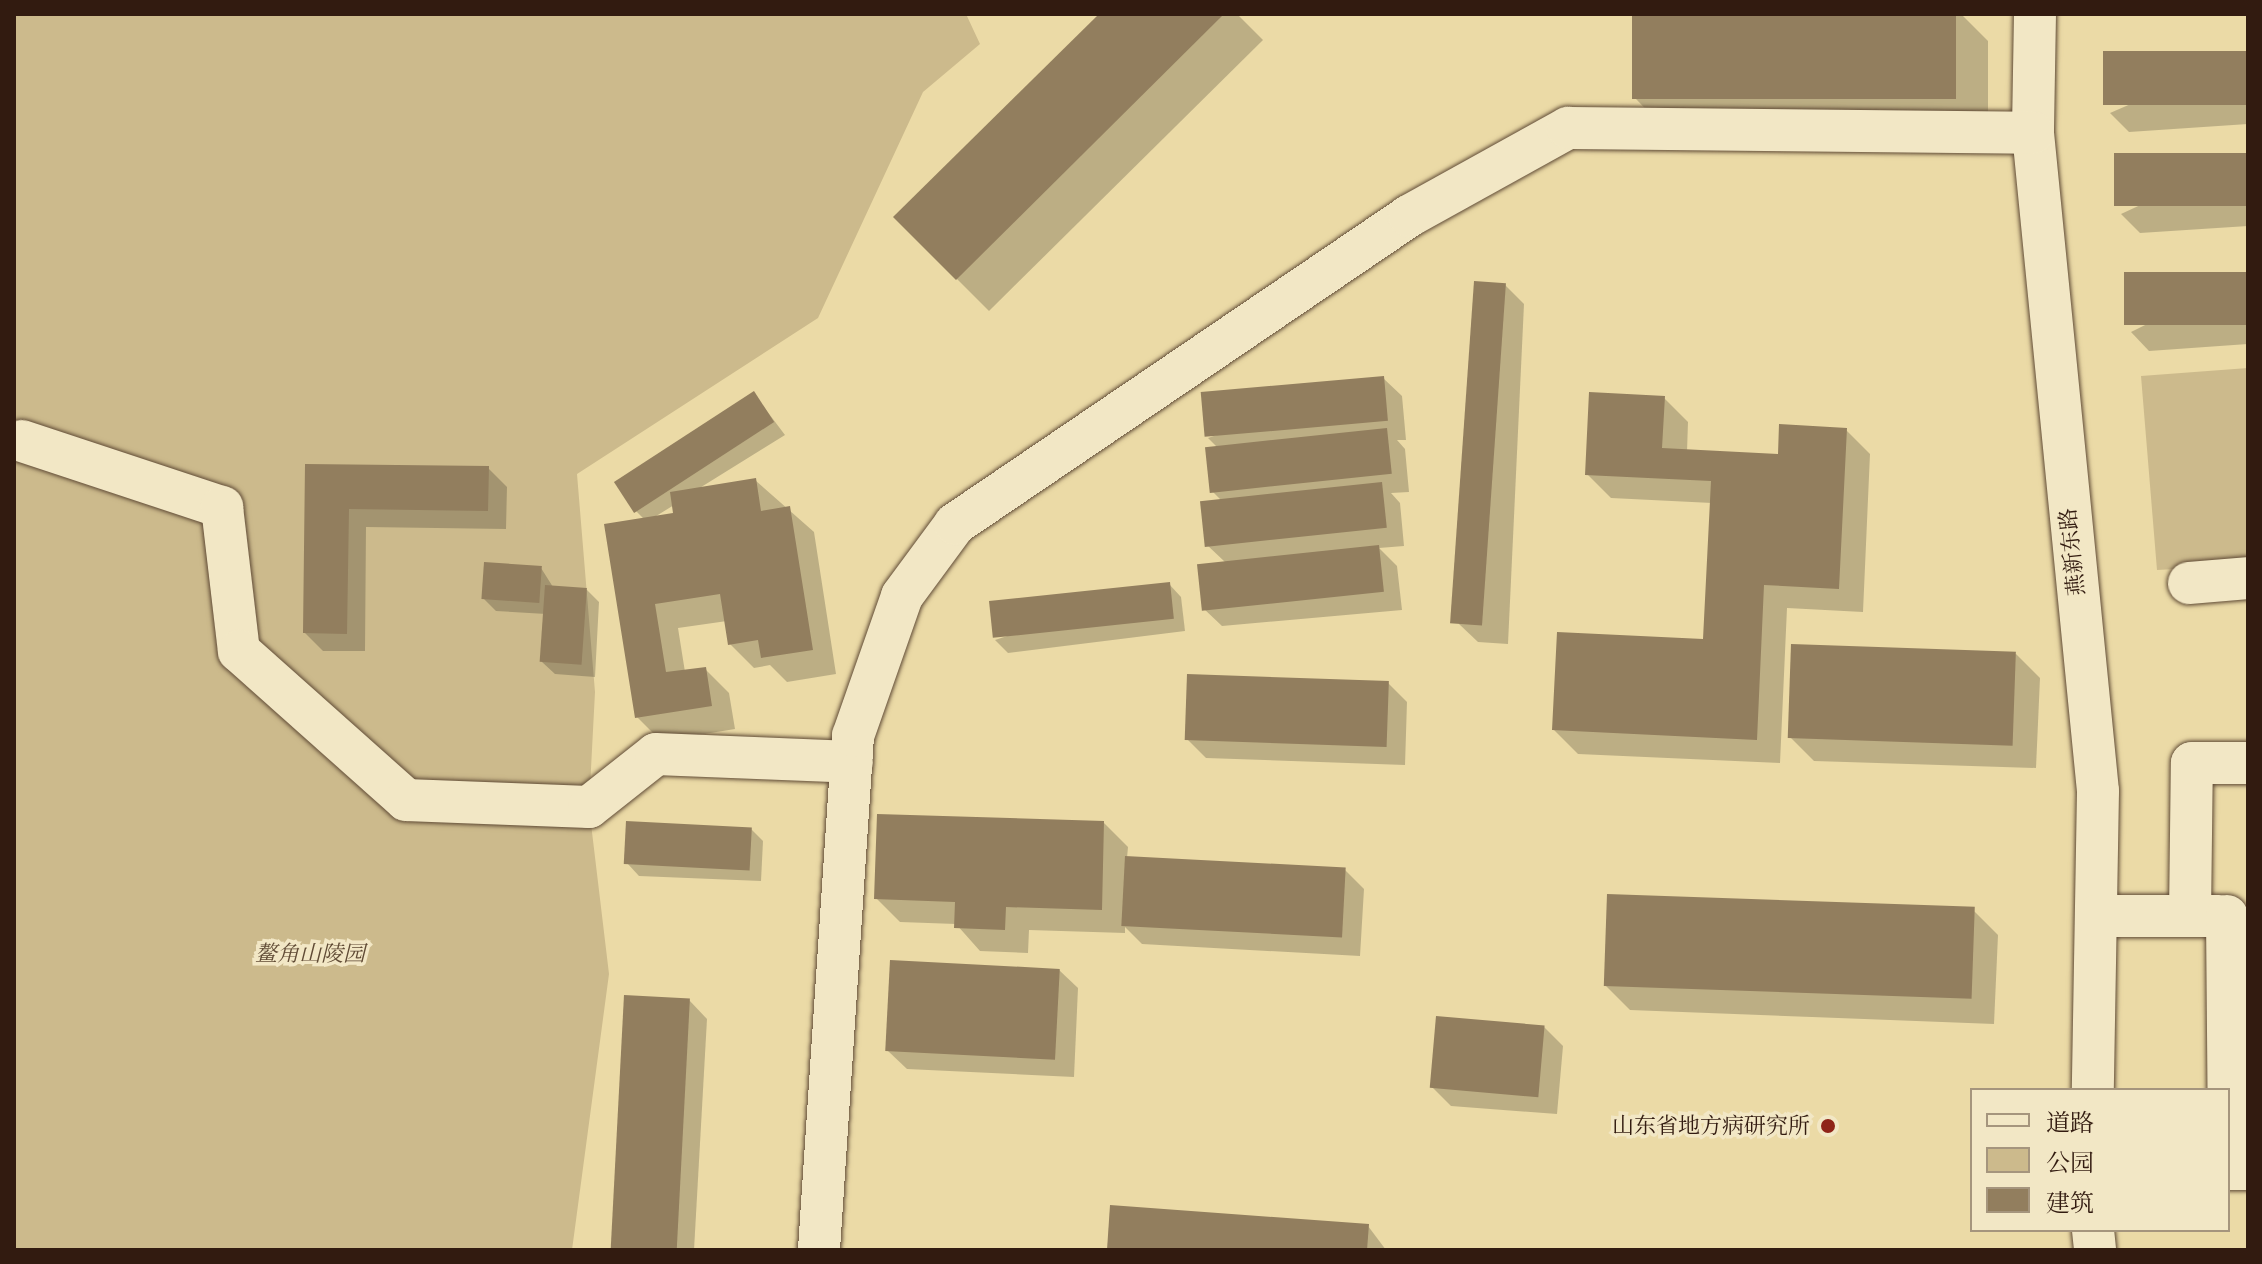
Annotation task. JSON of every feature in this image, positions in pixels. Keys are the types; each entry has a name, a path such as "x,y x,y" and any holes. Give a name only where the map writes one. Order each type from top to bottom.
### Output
{"street":[{"name":"燕新东路","path":"2035,14 2033,133 2098,791 2093,1088"},
{"path":"819,1249 853,736 902,596 955,524 1409,216 1568,128 2033,133"},
{"path":"22,441 222,507 239,651 406,800 589,807 656,754 852,762"},
{"path":"2189,583 2248,578"},
{"path":"2230,1154 2238,1033 2222,916 2192,763 2248,763"},
{"path":"2096,916 2222,916"}],"green space":[{"name":"鳌角山陵园","path":"14,14 966,14 980,44 923,92 818,318 577,474 595,692 589,807 609,974 572,1250 14,1250"},
{"path":"2248,368 2248,565 2157,570 2141,376"}],"building":[{"path":"1099,14 1224,14 956,280 893,217"},
{"path":"1632,14 1956,14 1956,99 1632,99"},
{"path":"2103,51 2248,51 2248,105 2103,105"},
{"path":"2114,153 2248,153 2248,206 2114,206"},
{"path":"2124,272 2248,272 2248,325 2124,325"},
{"path":"1474,281 1506,283 1482,625 1450,623"},
{"path":"1384,376 1388,421 1205,437 1201,392"},
{"path":"754,391 774,422 634,513 614,482"},
{"path":"1589,392 1665,396 1662,448 1778,454 1779,424 1847,428 1839,589 1764,585 1757,740 1552,730 1557,632 1703,639 1711,481 1585,475"},
{"path":"1387,428 1392,474 1210,493 1205,447"},
{"path":"305,464 489,466 488,511 349,509 347,634 303,633"},
{"path":"756,478 761,511 790,506 813,650 761,658 758,640 728,645 720,594 655,604 666,672 706,667 712,706 635,718 604,524 673,513 670,492"},
{"path":"1382,482 1387,528 1205,547 1200,501"},
{"path":"1379,545 1384,592 1202,611 1197,564"},
{"path":"484,562 542,566 539,603 481,599"},
{"path":"1170,582 1174,619 993,638 989,601"},
{"path":"545,585 587,588 582,665 540,662"},
{"path":"1791,644 2016,652 2013,746 1788,738"},
{"path":"1187,674 1389,681 1387,747 1185,740"},
{"path":"877,814 1104,821 1102,910 1006,907 1005,930 954,928 955,902 874,899"},
{"path":"626,821 752,828 750,871 624,864"},
{"path":"1125,856 1346,868 1342,937 1121,926"},
{"path":"1607,894 1975,907 1972,999 1604,986"},
{"path":"890,960 1060,969 1055,1060 885,1051"},
{"path":"624,995 690,998 677,1250 611,1250"},
{"path":"1436,1016 1545,1025 1538,1097 1430,1088"},
{"path":"1110,1205 1369,1224 1367,1250 1107,1250"}],"place":[{"name":"山东省地方病研究所","path":"1828,1126"}]}
